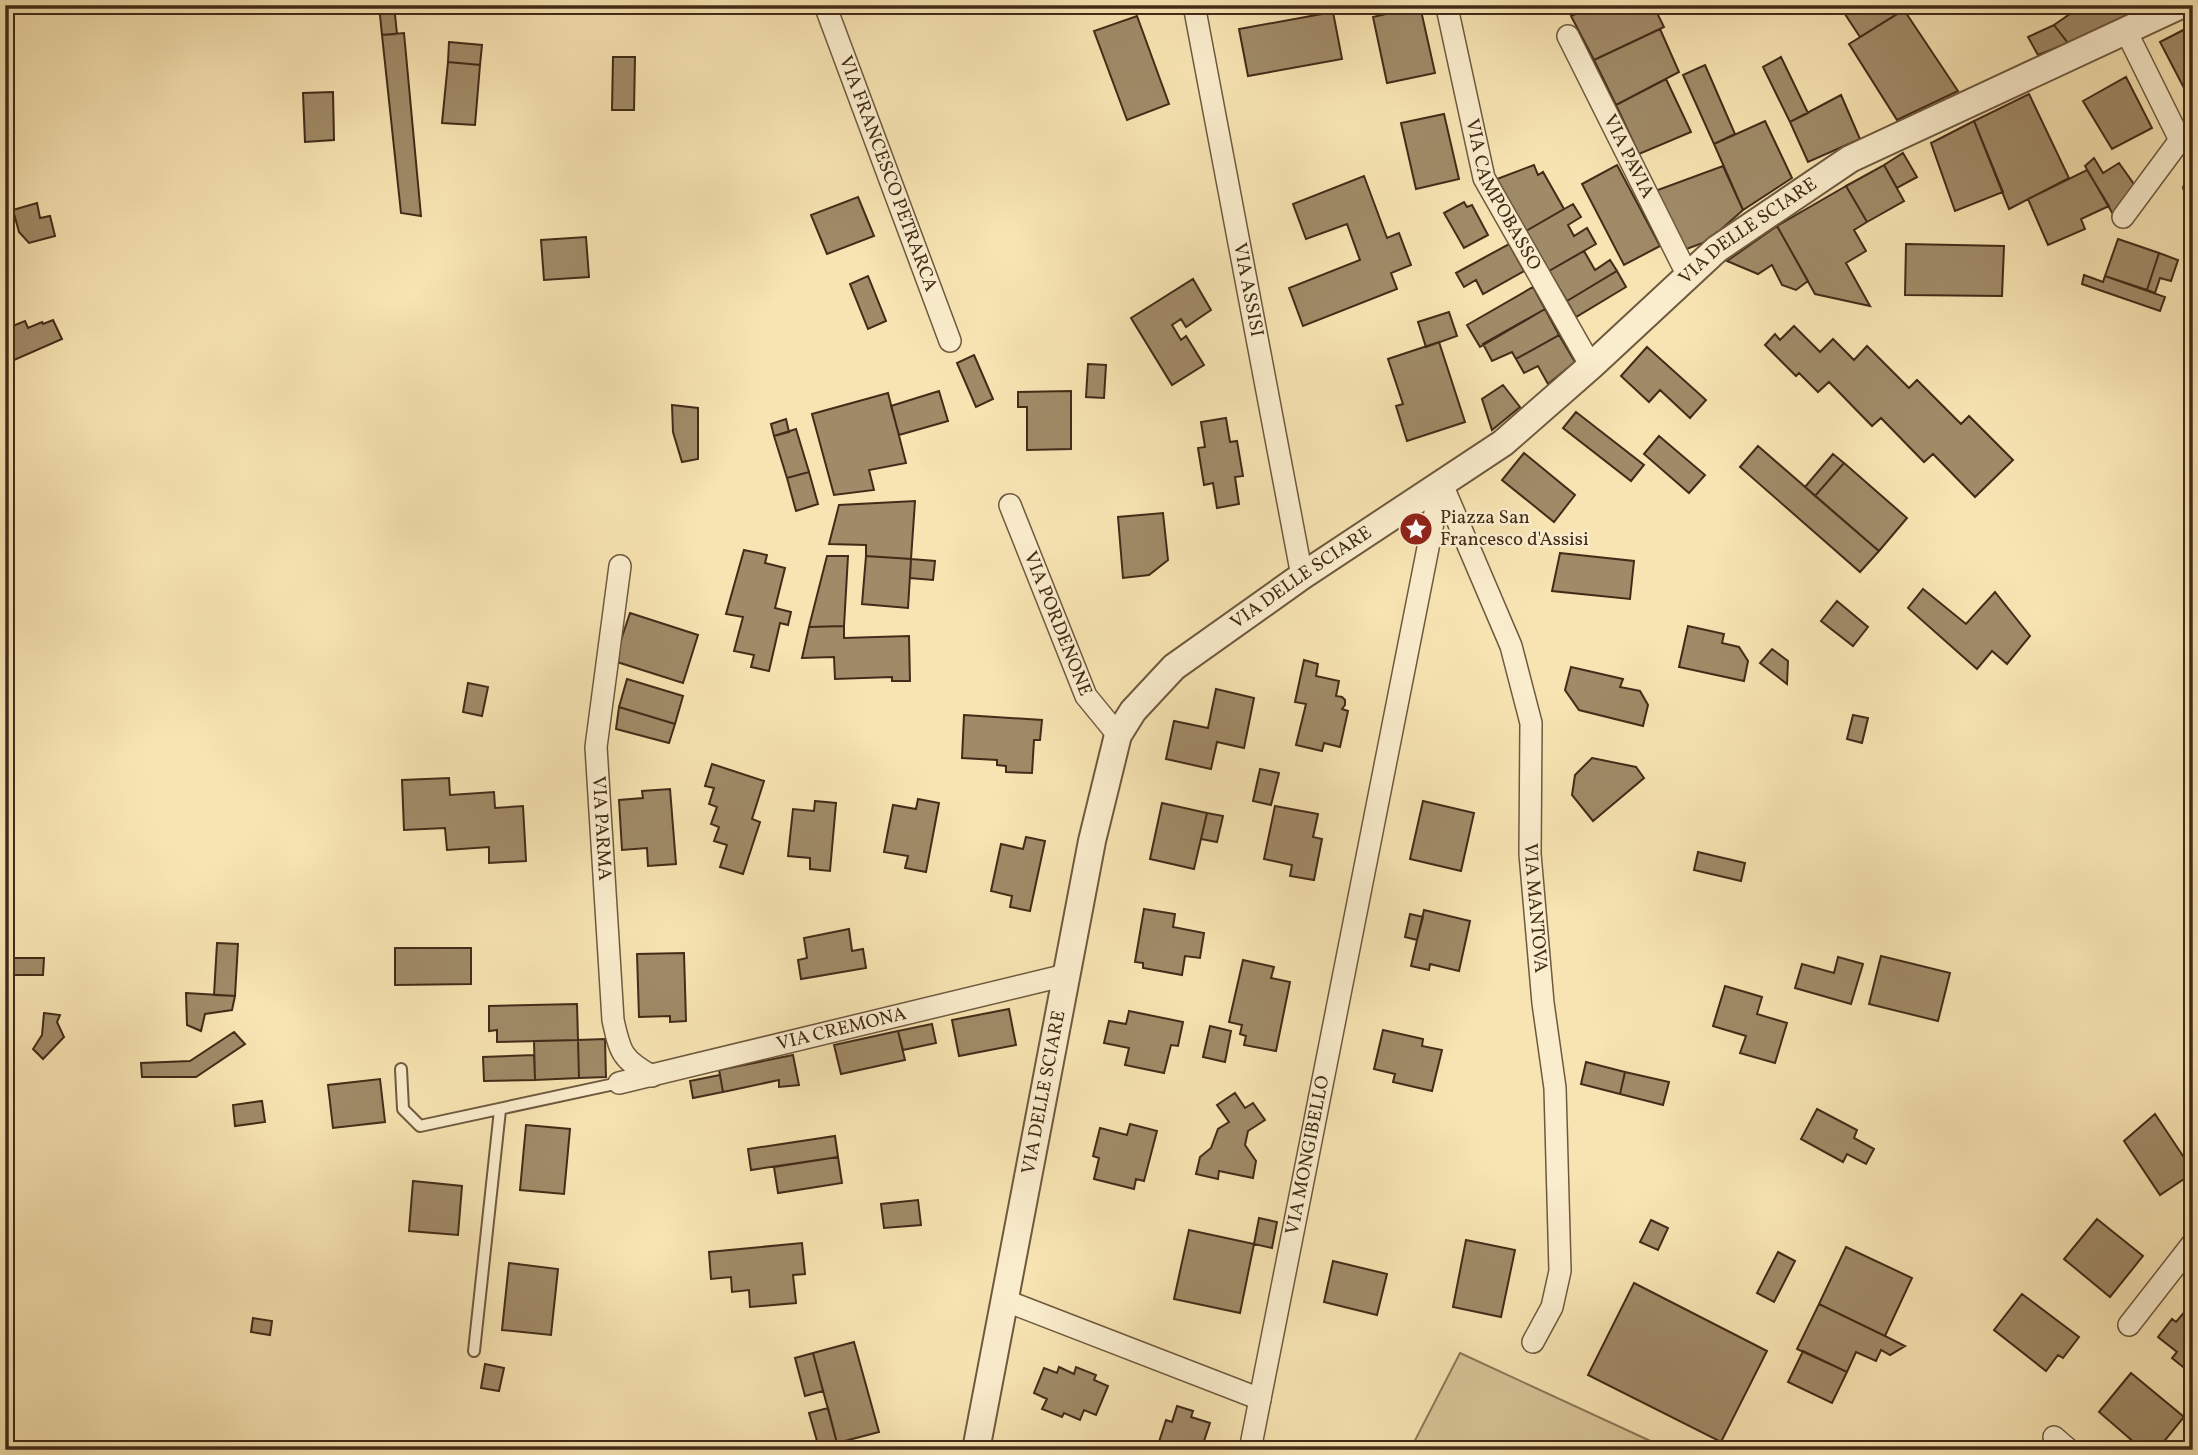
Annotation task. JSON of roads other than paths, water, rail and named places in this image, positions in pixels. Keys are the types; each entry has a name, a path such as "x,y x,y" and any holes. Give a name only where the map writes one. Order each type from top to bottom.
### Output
{"street":[{"name":"VIA FRANCESCO PETRARCA","path":"825,5 950,341"},
{"name":"VIA ASSISI","path":"1194,5 1302,576"},
{"name":"VIA DELLE SCIARE","path":"976,1450 1092,841 1118,735 1133,711 1174,667 1302,576 1503,443 1717,249 1850,159 2181,5"},
{"name":"VIA CAMPOBASSO","path":"1448,12 1484,178 1591,366"},
{"path":"2123,217 2180,140 2126,30"},
{"name":"VIA PAVIA","path":"1568,36 1688,276"},
{"name":"VIA MONGIBELLO","path":"1251,1445 1441,482"},
{"name":"VIA MANTOVA","path":"1441,482 1510,646 1531,723 1530,854 1543,1003 1555,1088 1560,1271 1552,1307 1533,1342"},
{"name":"VIA PORDENONE","path":"1010,505 1086,696 1118,735"},
{"name":"VIA PARMA","path":"620,566 596,747 600,815 613,1020 620,1049 633,1066 652,1076"},
{"name":"VIA CREMONA","path":"619,1083 1066,975"},
{"path":"2129,1325 2193,1242"},
{"path":"1004,1300 1260,1399"}],"lane":[{"path":"401,1069 403,1109 420,1126 619,1083"},
{"path":"474,1351 500,1110"}],"place":[{"name":"Piazza San Francesco d'Assisi","path":"1416,529"}]}
